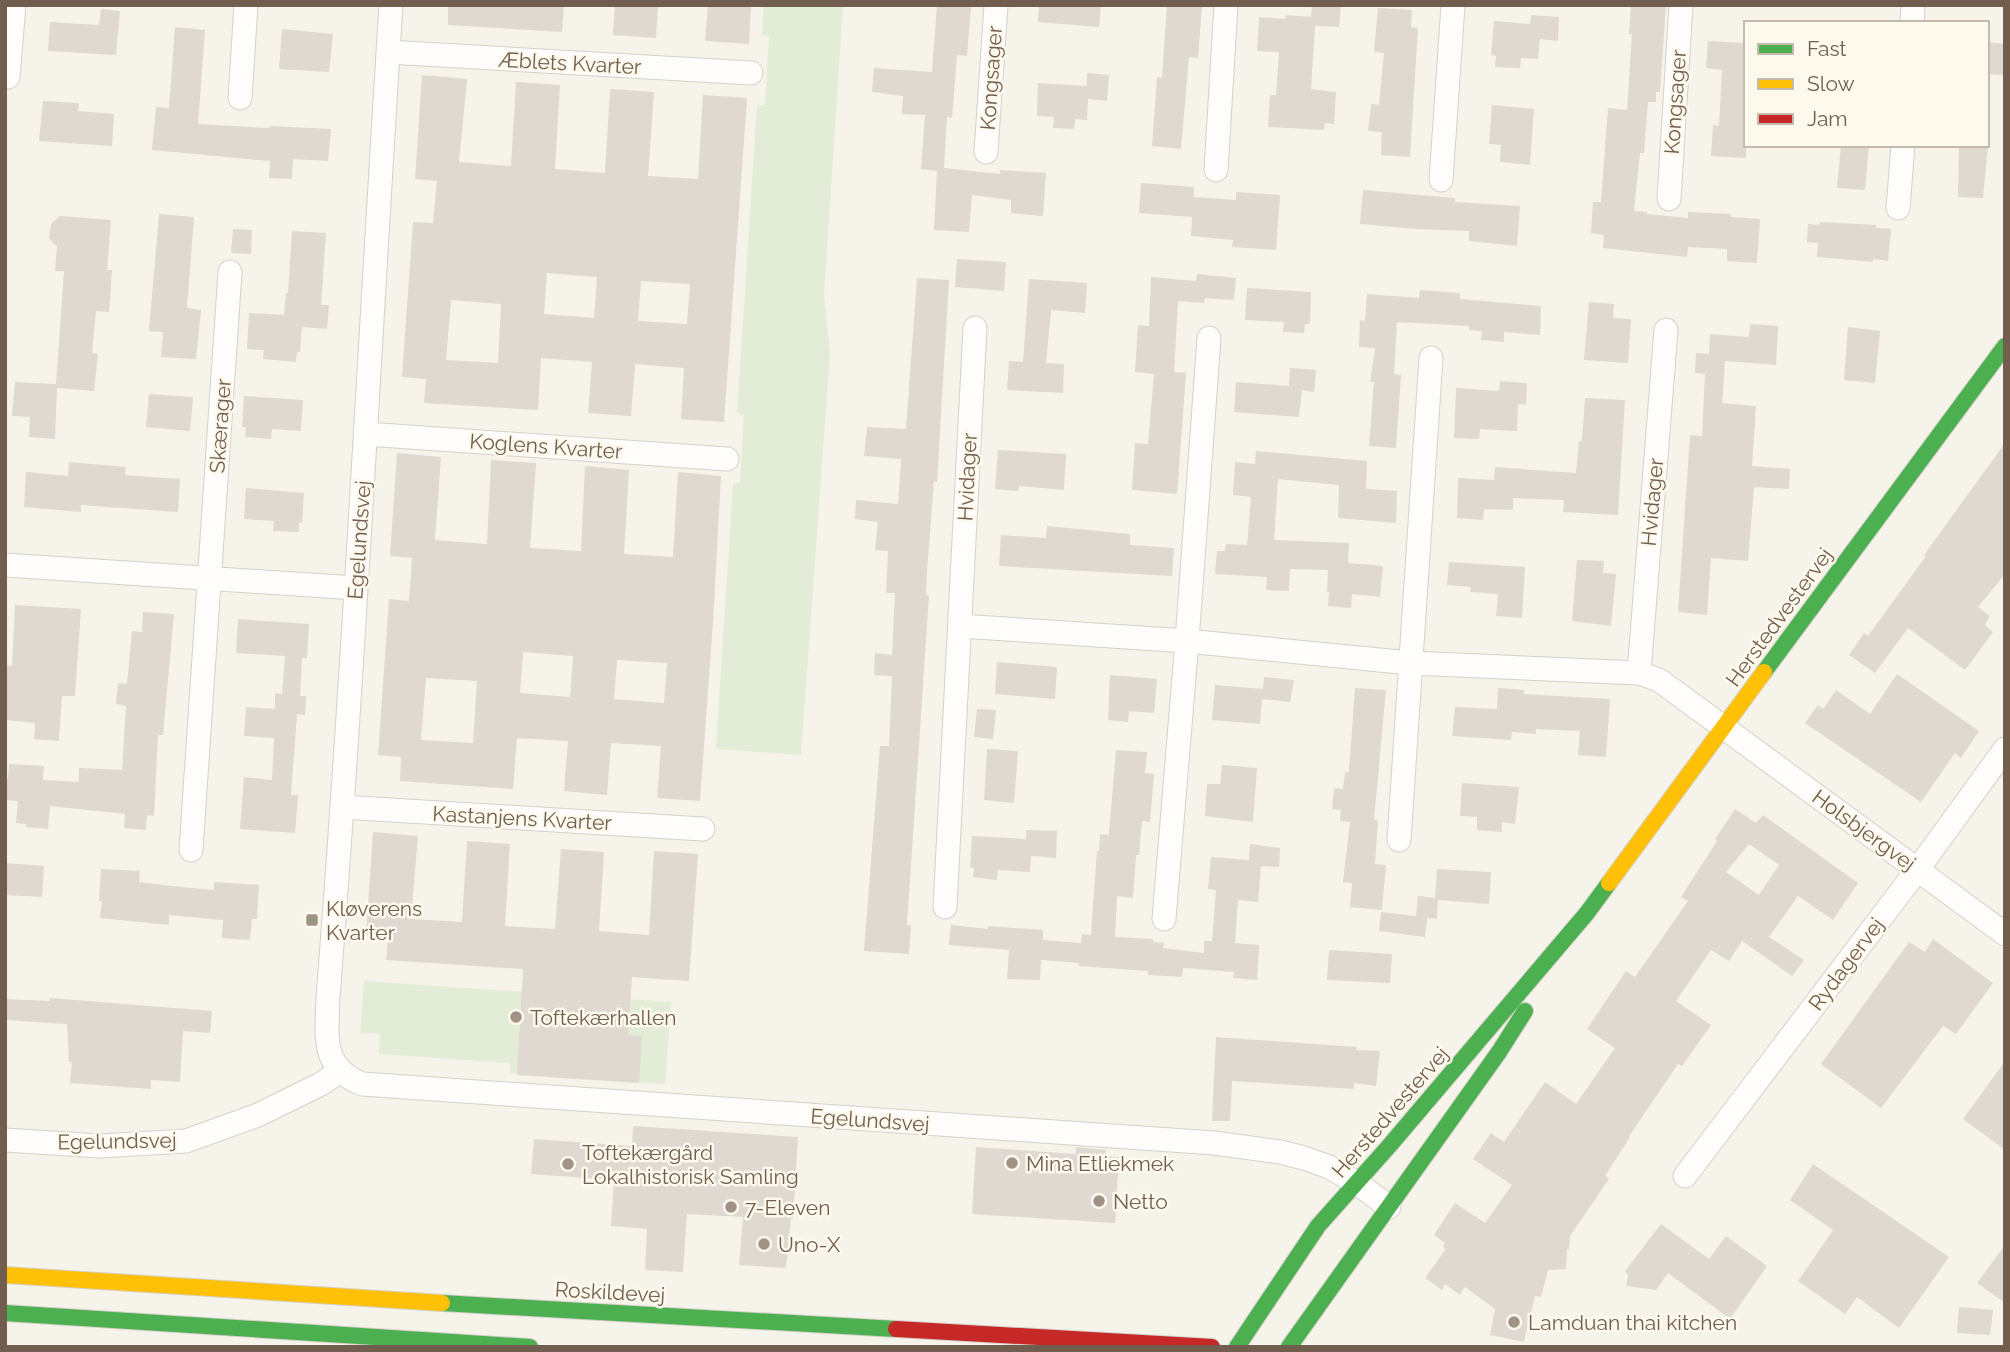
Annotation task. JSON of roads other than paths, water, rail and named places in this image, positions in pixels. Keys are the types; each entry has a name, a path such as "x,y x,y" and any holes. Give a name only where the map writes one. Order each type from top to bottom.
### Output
{"street":[{"path":"8,77 14,5"},
{"path":"240,98 246,5"},
{"name":"Egelundsvej","path":"391,5 366,434 328,997 327,1046 340,1072 362,1084 1214,1143 1280,1152 1329,1167 1357,1183 1389,1207"},
{"name":"Kongsager","path":"986,152 996,5"},
{"path":"1216,170 1226,5"},
{"path":"1441,180 1453,5"},
{"name":"Kongsager","path":"1669,200 1681,5"},
{"name":"Æblets Kvarter","path":"388,52 751,73"},
{"path":"1898,208 1903,147"},
{"name":"Skærager","path":"191,850 230,272"},
{"name":"Hvidager","path":"945,907 975,328"},
{"name":"Hvidager","path":"1639,673 1666,330"},
{"path":"1164,919 1209,338"},
{"name":"Herstedvestervej","path":"1237,1347 1318,1226 1587,912 2005,346"},
{"path":"1399,840 1431,358"},
{"name":"Koglens Kvarter","path":"366,434 727,459"},
{"path":"5,565 356,588"},
{"path":"960,626 1187,641 1410,663 1639,673 1659,680 1724,727"},
{"name":"Holsbjergvej","path":"1724,727 2005,934"},
{"name":"Rydagervej","path":"1685,1176 1918,869 2005,749"},
{"name":"Kastanjens Kvarter","path":"342,807 703,829"},
{"name":"Herstedvestervej","path":"1289,1347 1499,1052 1587,912"},
{"name":"Egelundsvej","path":"5,1140 100,1146 186,1141 258,1115 340,1072"},
{"name":"Roskildevej","path":"5,1275 671,1317 1212,1347"},
{"path":"5,1313 530,1347"}],"place":[{"name":"Kløverens Kvarter","path":"312,920"},
{"name":"Toftekærhallen","path":"516,1017"},
{"name":"Mina Etliekmek","path":"1012,1163"},
{"name":"Toftekærgård Lokalhistorisk Samling","path":"568,1164"},
{"name":"Netto","path":"1099,1201"},
{"name":"7-Eleven","path":"731,1207"},
{"name":"Uno-X","path":"764,1244"},
{"name":"Lamduan thai kitchen","path":"1514,1322"}]}
